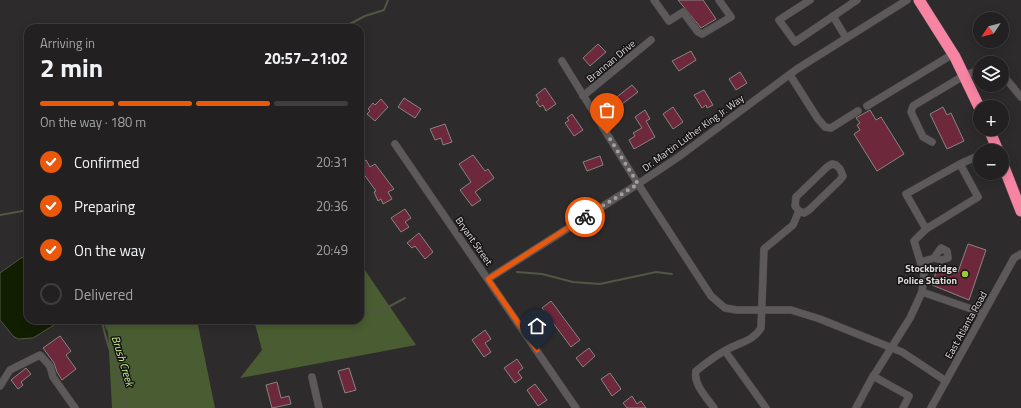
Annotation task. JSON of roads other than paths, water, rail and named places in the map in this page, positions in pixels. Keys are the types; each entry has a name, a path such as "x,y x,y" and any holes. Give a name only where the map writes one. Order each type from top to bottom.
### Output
{"highway":[{"path":"919,0 965,75 976,100"},
{"path":"1009,180 1021,212"}],"street":[{"path":"654,0 669,21 683,12 698,32 702,34 731,17 723,1"},
{"path":"810,0 779,20 795,42 857,0"},
{"name":"Dr. Martin Luther King Jr. Way","path":"488,279 638,184 677,158 790,75 907,0"},
{"path":"833,16 846,38"},
{"name":"Brannan Drive","path":"583,96 651,40"},
{"path":"867,106 953,54"},
{"path":"562,61 638,184 711,296 725,308 737,310 762,309 803,313 891,347 946,381"},
{"path":"932,142 923,137 911,112 913,106 965,75 973,72"},
{"path":"790,75 818,119 825,127 831,128 858,111"},
{"path":"1009,82 1021,97"},
{"name":"Bryant Street","path":"395,144 576,408"},
{"path":"926,229 906,194 973,158"},
{"path":"856,408 873,376 910,318 922,292 924,274 914,241 926,229 978,198 960,164"},
{"path":"836,165 842,172 843,176 840,180 810,210 804,213 799,211 795,206 796,197 826,167 836,165"},
{"path":"714,408 696,382 695,376 699,369 725,351 748,342 758,333 761,328 764,249 793,225 799,211"},
{"name":"East Atlanta Road","path":"931,408 1014,258 1021,254"},
{"path":"921,262 934,258"},
{"path":"922,292 983,313"},
{"path":"725,351 766,408"},
{"path":"0,386 10,370 40,355 50,366 53,377 75,408"},
{"path":"873,376 910,396 903,408"},
{"path":"312,377 319,408"}],"waterway":[{"path":"350,24 365,16 384,10 388,0"},
{"name":"Brush Creek","path":"0,215 24,211"},
{"path":"517,272 542,274 573,282 600,284 656,272 672,274"},
{"path":"364,310 381,311 405,298"},
{"name":"Brush Creek","path":"103,324 107,342 119,375 125,397 126,408"}],"place":[{"name":"Stockbridge Police Station","path":"965,274"}]}
